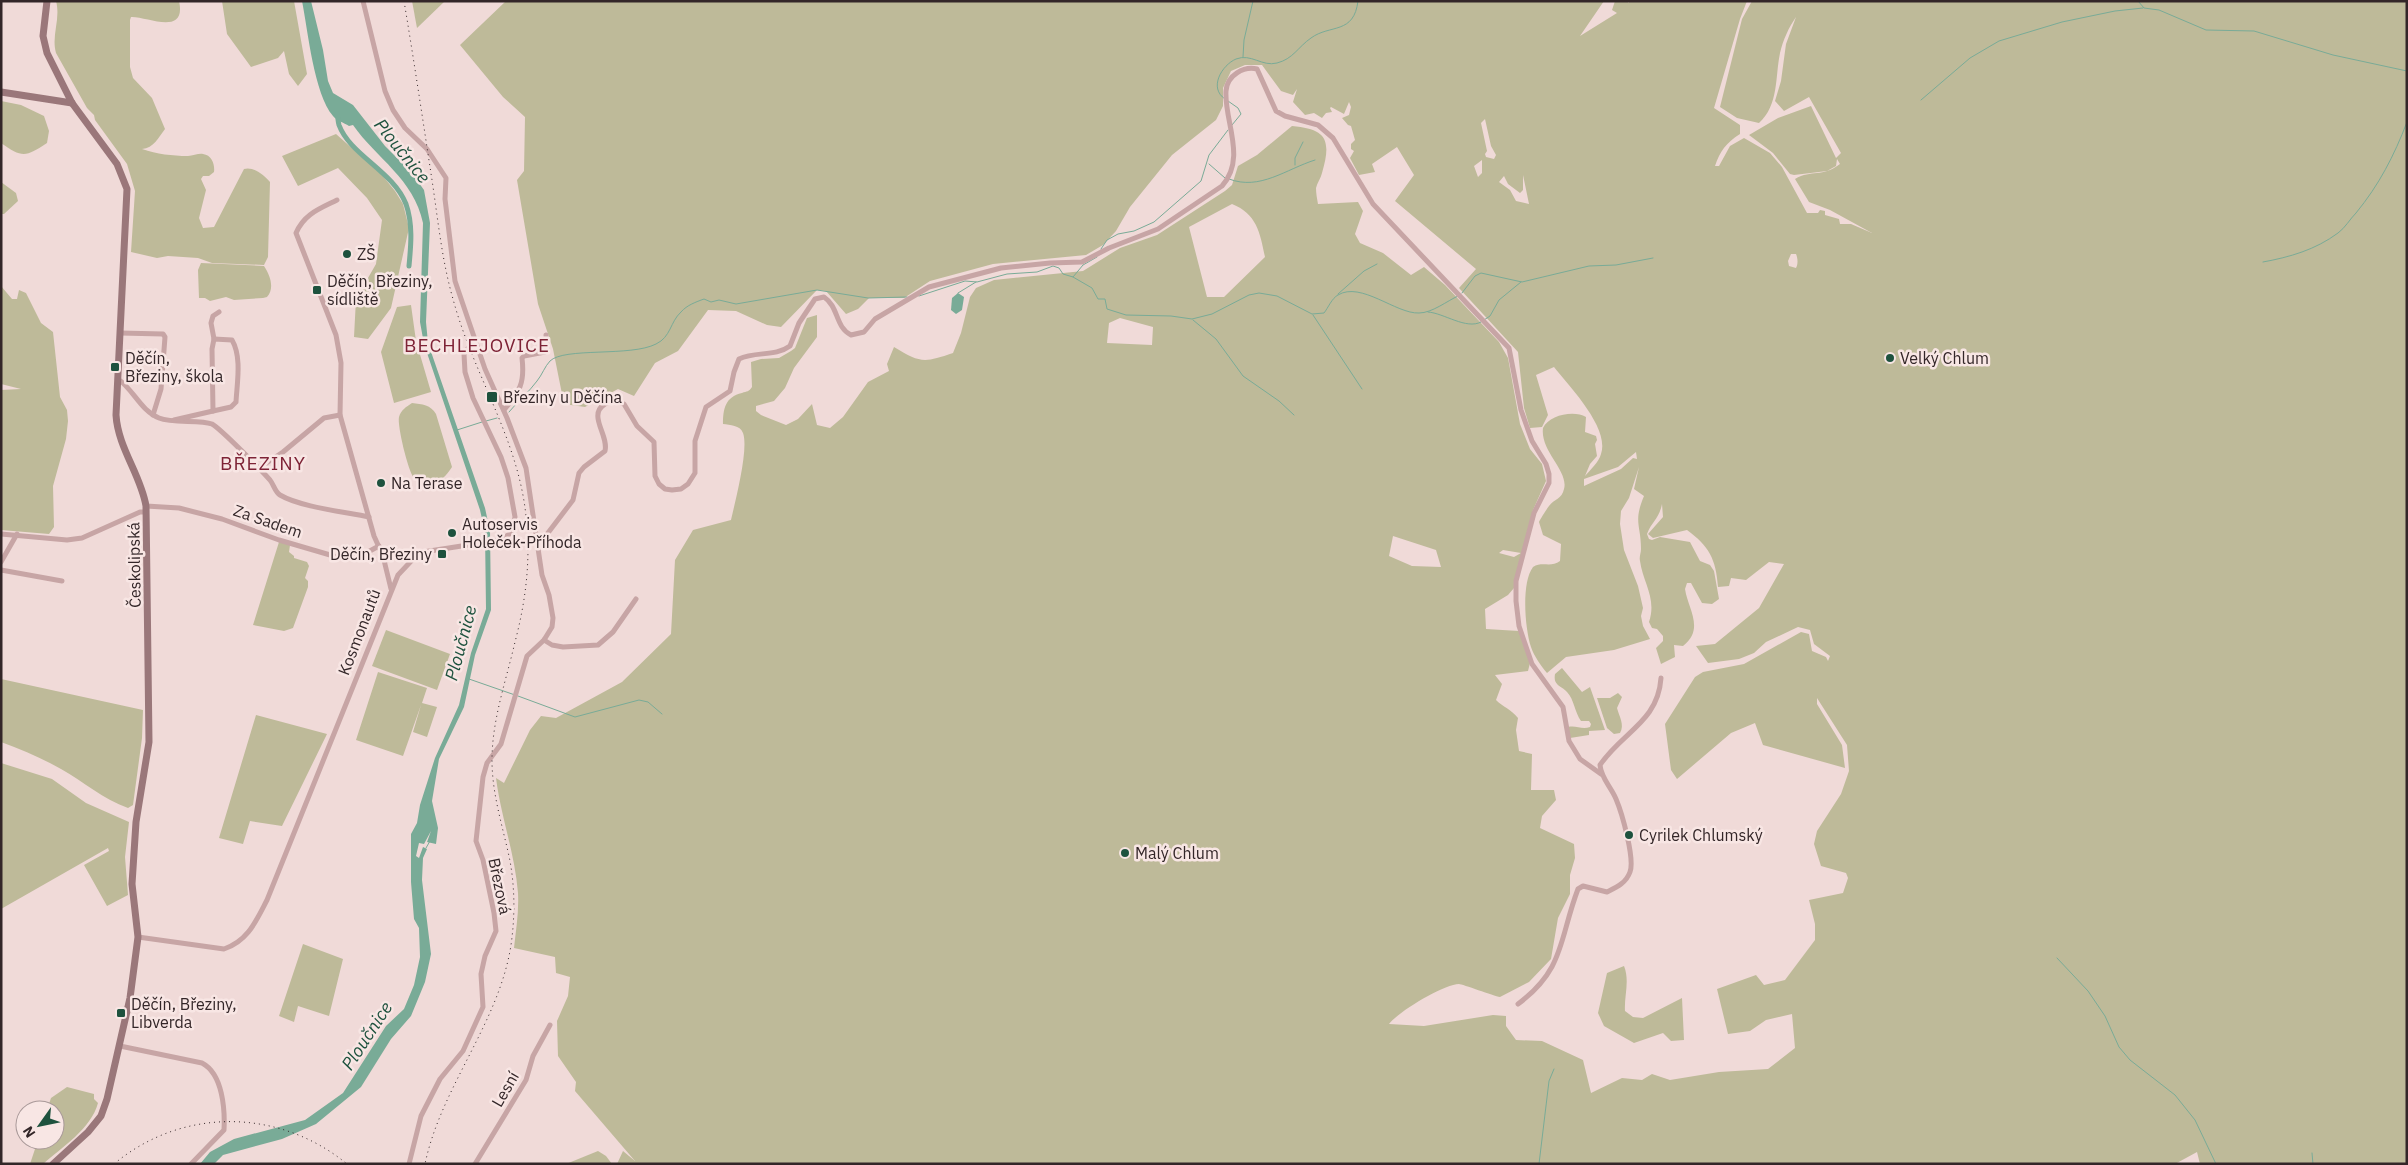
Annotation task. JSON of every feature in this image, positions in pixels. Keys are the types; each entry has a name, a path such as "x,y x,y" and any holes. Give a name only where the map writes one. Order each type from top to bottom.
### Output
{"main road":[{"name":"Českolipská","path":"47,1 43,36 47,53 72,103 117,164 127,189 116,415 120,438 142,491 146,509 149,742 136,822 132,884 138,937 130,998 120,1046 107,1099 100,1116 88,1132 53,1164"},
{"path":"1,92 72,103"}],"street":[{"path":"363,1 385,91 393,110 399,120 427,149 446,178 445,199 452,268 476,345 526,468 542,575 553,610 552,627 544,640 552,645 563,647 598,646 613,632 636,599"},
{"path":"538,546 572,500 579,473 605,451 605,437 598,413 600,408 606,403 612,400 624,404 637,426 654,442 655,476 660,484 665,489 681,489 692,480 694,474 695,440 706,407 730,391 739,359 751,354 775,353 790,346 799,323 814,299 824,297 830,301 840,326 851,335 856,335 864,332 875,319 930,287 1001,268 1082,262 1110,248 1158,229 1222,186 1229,176 1232,166 1233,144 1226,91 1233,76 1250,67 1257,69 1276,111 1285,116 1318,125 1333,138 1373,204 1509,348 1521,410 1532,441 1546,464 1549,474 1549,483 1534,513 1516,581 1519,626 1532,664 1563,707 1569,741 1580,759 1600,774 1616,798 1631,859 1631,871 1624,882 1607,892 1583,886 1578,890 1551,971 1540,986 1518,1004"},
{"name":"Kosmonautů","path":"138,937 224,949 236,945 245,937 267,900 391,590 340,416 340,364 336,335 296,233 301,222 308,214 337,200"},
{"path":"214,411 212,350 214,339 211,323 213,316 219,312"},
{"path":"120,333 163,334 166,337 161,390 153,415"},
{"path":"504,410 513,399 524,378 522,358 544,352 547,347 546,336"},
{"path":"169,421 231,407 236,402 238,361 236,346 232,340 214,339"},
{"path":"391,590 398,575 415,557 423,552 500,540 511,533 515,517 505,467 483,422 468,383 464,363 466,350 476,345"},
{"path":"118,379 126,384 148,412 153,415 169,421 211,424 259,468 279,494 297,501 370,518"},
{"path":"259,468 283,452 324,418 340,416"},
{"name":"Za Sadem","path":"146,509 178,508 222,518 279,540 337,557 366,553 379,546"},
{"path":"1,534 67,540 82,538 146,509"},
{"path":"1,562 17,534"},
{"path":"1,570 62,581"},
{"path":"387,573 398,575"},
{"name":"Březová","path":"409,1164 421,1116 440,1079 464,1051 482,1007 481,974 496,930 483,860 476,841 482,777 487,763 501,744 527,656 544,640"},
{"path":"1600,774 1600,765 1610,750 1649,714 1657,702 1661,678"},
{"path":"1590,768 1600,765"},
{"name":"Lesní","path":"475,1164 526,1080 535,1052 550,1025"},
{"path":"120,1046 202,1064 212,1072 222,1095 225,1118 224,1130 191,1164"}],"shaded area":[{"path":"56,1 179,1 180,12 177,19 171,22 131,17 130,20 130,67 133,78 152,98 165,129 153,145 142,149 176,156 203,154 211,158 214,172 209,176 203,176 201,179 206,190 199,218 203,228 214,227 244,169 255,170 268,179 270,182 268,257 264,265 212,263 198,258 168,256 157,258 131,252 135,191 127,164 95,120 94,115 87,108 56,53"},
{"path":"222,1 294,1 307,74 298,86 289,74 284,51 278,58 251,67 227,34"},
{"path":"302,1 311,1 323,50 328,81 333,93 353,105 385,146 411,172 424,190 430,223 426,322 428,343 485,508 490,531 491,610 475,655 464,707 439,759 432,801 438,828 436,844 427,842 431,831 424,844 419,843 416,856 419,858 423,847 427,849 423,858 422,880 431,954 425,982 411,1016 391,1039 361,1087 316,1124 282,1139 223,1155 214,1164 200,1164 210,1152 234,1139 305,1120 343,1093 386,1026 404,1009 414,985 420,957 419,928 414,919 411,882 411,834 417,823 420,805 435,758 459,705 471,653 486,609 485,532 480,510 424,344 420,322 423,223 412,194 403,181 353,125 349,126 336,119 326,106 316,78"},
{"path":"412,1 445,1 417,28"},
{"path":"506,1 1604,1 1580,36 1617,13 1612,10 1615,1 1628,1 1628,3 1630,1 1747,1 1714,108 1740,125 1740,134 1724,148 1715,166 1719,166 1730,146 1744,138 1770,153 1782,167 1807,213 1818,213 1820,210 1825,211 1825,215 1839,219 1840,224 1851,224 1872,233 1830,210 1809,202 1795,179 1807,174 1828,171 1840,164 1837,159 1836,166 1827,171 1790,174 1773,153 1749,135 1778,118 1811,106 1836,158 1841,153 1809,97 1784,111 1775,101 1781,81 1786,44 1796,17 1781,48 1773,99 1765,116 1759,123 1737,118 1720,107 1742,19 1752,1 2407,1 2407,1164 2200,1164 2197,1152 2175,1164 617,1164 623,1151 635,1161 575,1091 576,1082 558,1056 557,1021 568,996 570,977 556,973 555,957 514,948 518,914 518,893 514,864 496,778 504,783 530,730 541,716 556,718 622,682 671,634 675,560 693,530 731,520 741,476 744,441 740,428 723,424 724,413 726,404 732,397 749,391 752,387 751,362 761,359 779,358 791,351 795,348 807,318 817,315 817,337 794,368 785,388 774,401 756,406 756,411 761,415 786,425 798,419 812,404 817,425 830,428 843,417 868,382 889,371 887,364 894,347 916,359 922,360 935,359 953,353 961,333 970,297 976,288 994,280 1083,271 1120,248 1157,235 1225,191 1232,185 1238,166 1257,155 1292,126 1303,127 1319,133 1324,138 1326,144 1325,161 1316,188 1318,204 1358,202 1363,211 1355,234 1360,243 1383,253 1411,275 1424,267 1445,285 1499,342 1508,358 1520,424 1530,449 1542,464 1546,481 1533,510 1514,588 1508,595 1485,609 1486,629 1519,631 1530,663 1528,671 1495,675 1502,684 1496,700 1518,718 1516,730 1519,751 1532,754 1531,790 1554,790 1556,800 1542,816 1540,828 1574,844 1575,858 1570,875 1570,894 1558,918 1551,959 1529,982 1500,997 1459,984 1452,985 1422,1000 1389,1024 1424,1026 1493,1015 1506,1016 1506,1026 1516,1040 1542,1041 1583,1060 1591,1093 1622,1078 1642,1080 1652,1074 1670,1080 1719,1072 1768,1069 1795,1048 1792,1014 1766,1020 1750,1031 1728,1034 1717,989 1756,975 1764,985 1785,980 1815,940 1815,924 1809,900 1843,893 1848,878 1846,873 1821,866 1814,844 1817,831 1841,794 1849,771 1847,745 1817,698 1817,704 1842,745 1845,768 1763,745 1755,723 1731,733 1677,779 1671,770 1665,724 1695,677 1703,672 1744,664 1801,632 1809,634 1812,651 1826,657 1828,661 1830,656 1814,644 1810,630 1798,627 1766,642 1754,653 1739,659 1708,663 1696,646 1715,644 1759,608 1784,564 1769,562 1746,580 1731,578 1729,586 1718,587 1710,554 1695,536 1687,530 1653,538 1648,534 1663,517 1662,504 1647,534 1649,539 1652,540 1660,537 1690,542 1700,561 1710,565 1714,571 1719,599 1712,604 1702,603 1691,583 1687,583 1685,589 1693,619 1693,633 1683,646 1674,645 1675,657 1661,664 1656,648 1663,641 1663,636 1657,629 1652,628 1649,622 1651,613 1650,598 1640,560 1641,541 1638,518 1644,496 1634,489 1639,467 1629,498 1621,511 1620,524 1624,550 1638,586 1643,608 1641,616 1643,626 1650,639 1614,650 1566,657 1547,673 1542,667 1534,654 1529,639 1525,606 1527,584 1533,567 1560,561 1561,544 1543,535 1539,522 1549,506 1562,495 1564,489 1562,475 1546,445 1543,428 1551,420 1562,415 1575,414 1586,417 1585,432 1596,436 1597,456 1590,464 1585,476 1600,457 1602,444 1600,432 1587,408 1554,367 1536,375 1548,415 1542,427 1530,428 1524,408 1518,352 1459,288 1476,269 1395,201 1414,175 1397,147 1372,164 1375,172 1359,175 1350,158 1354,151 1351,149 1351,144 1355,140 1351,126 1342,118 1349,115 1351,107 1349,102 1344,114 1331,107 1332,112 1326,113 1322,118 1314,113 1305,115 1293,102 1297,89 1293,95 1281,91 1262,65 1245,65 1231,71 1223,88 1223,106 1216,120 1172,155 1130,207 1116,231 1103,245 1086,255 993,264 930,281 904,298 869,298 858,309 846,314 826,291 817,290 781,327 767,325 736,311 708,310 678,351 655,363 634,396 618,389 585,407 564,404 553,349 538,304 517,180 524,171 525,117 503,97 460,45","holes":["1485,119 1491,146 1496,155 1494,159 1486,157 1487,151 1481,123","1482,160 1482,173 1478,177 1474,166","1523,175 1529,204 1516,201 1510,190 1499,182 1504,176 1508,184 1520,193 1523,190","1232,204 1247,213 1256,225 1265,257 1224,297 1207,297 1189,227","1791,254 1796,254 1798,261 1796,268 1789,266 1788,261","1120,318 1153,327 1152,345 1107,343 1109,323","1636,452 1637,459 1633,458 1621,469 1584,486 1584,479 1618,467","1393,536 1436,550 1441,567 1412,566 1389,556","1503,550 1521,553 1514,557 1499,553"]},
{"path":"1,101 21,105 44,116 49,131 47,143 34,151 24,154 14,151 1,143"},
{"path":"336,134 382,175 395,191 403,204 409,228 391,308 368,339 354,337 356,299 376,264 382,220 367,198 338,168 298,186 282,156"},
{"path":"1,182 16,193 18,201 4,214 1,214"},
{"path":"201,263 264,266 271,282 271,290 267,297 263,298 234,300 226,297 210,301 205,298 199,298 198,270"},
{"path":"1,286 12,299 17,299 19,290 26,293 41,323 53,332 60,397 67,410 68,421 66,439 53,486 54,527 49,534 1,530 1,390 21,389 1,384"},
{"path":"958,293 964,297 962,310 956,314 951,310 952,298"},
{"path":"411,305 416,341 431,392 394,403 381,352 397,307"},
{"path":"412,403 429,407 436,414 452,467 444,477 437,481 429,483 414,478 406,458 401,438 399,417 402,411"},
{"path":"279,542 290,545 289,552 294,558 307,562 309,566 305,578 308,581 308,587 293,628 284,631 253,625"},
{"path":"386,630 450,654 437,690 372,666"},
{"path":"1562,668 1582,692 1590,687 1605,730 1589,731 1589,735 1570,738 1568,727 1587,728 1591,724 1589,721 1581,721 1569,695 1556,683 1555,674"},
{"path":"378,672 427,688 422,703 437,707 427,737 413,732 421,705 403,756 356,740"},
{"path":"1,679 143,710 142,738 133,805 128,808 119,804 54,765 1,742"},
{"path":"1618,693 1622,697 1617,708 1622,727 1620,733 1614,734 1607,728 1597,698 1610,698"},
{"path":"256,715 327,734 282,826 250,821 243,844 219,838"},
{"path":"1,763 52,779 86,803 129,822 125,857 128,895 107,906 84,865 109,851 108,848 1,909"},
{"path":"303,944 343,959 329,1016 298,1006 294,1022 279,1016"},
{"path":"1624,966 1627,983 1625,1011 1633,1017 1643,1018 1682,998 1684,1040 1671,1041 1663,1033 1634,1043 1604,1026 1598,1013 1607,973"},
{"path":"67,1087 94,1094 94,1099 98,1103 83,1129 65,1145 65,1100 50,1100"},
{"path":"35,1150 60,1150 43,1164 30,1164"},
{"path":"598,1151 606,1156 612,1164 566,1164"}],"waterway":[{"path":"1243,57 1244,40 1253,1"},
{"path":"1225,99 1220,94 1217,83 1222,71 1231,62 1241,58 1272,64 1283,61 1311,38 1346,24 1356,12 1358,1"},
{"path":"2138,1 2144,8 2159,10 2206,30 2254,31 2333,55 2407,71"},
{"path":"1921,100 1970,58 1999,41 2062,22 2115,11 2143,8"},
{"path":"1228,101 1238,108 1241,114 1232,125"},
{"path":"337,114 339,125 345,136 352,145 392,182 406,204 411,227 409,266"},
{"path":"2263,262 2283,258 2311,248 2341,231 2379,181 2397,147 2407,122"},
{"path":"1101,249 1107,240 1118,234 1134,231 1154,222 1201,181 1209,155 1228,130"},
{"path":"1295,165 1295,158 1303,142"},
{"path":"1229,179 1240,182 1262,181 1315,160"},
{"path":"1209,164 1225,178"},
{"path":"919,296 965,281 977,282 1007,274 1037,272 1053,266 1059,268 1063,274 1073,277 1083,265 1097,257"},
{"path":"1462,293 1475,276 1481,273 1522,282 1589,266 1616,265 1653,258"},
{"path":"1338,294 1364,271 1377,264"},
{"path":"1073,277 1092,288 1098,299 1105,299 1107,309 1126,315 1171,316 1192,319 1212,314 1249,295 1259,293 1277,296 1312,314 1324,313 1336,296 1347,292 1368,295 1400,309 1419,313 1434,309 1458,296"},
{"path":"407,278 420,287"},
{"path":"958,293 976,282"},
{"path":"1484,320 1490,316 1499,300 1521,282"},
{"path":"509,412 539,379 550,361 569,354 631,350 656,344 665,337 677,316 683,310 704,299 711,302 719,300 736,304 817,290 868,298 907,297"},
{"path":"1428,312 1462,323 1475,324 1481,322"},
{"path":"1313,315 1362,389"},
{"path":"1193,320 1216,339 1243,376 1279,401 1294,415"},
{"path":"486,421 497,418"},
{"path":"457,430 482,422"},
{"name":"Ploučnice","path":"469,679 515,695"},
{"path":"518,696 575,717 639,700 648,702 662,714"},
{"path":"426,848 430,841"},
{"path":"2057,958 2088,991 2105,1016 2119,1047 2130,1060 2175,1095 2195,1120 2216,1164"},
{"path":"1539,1164 1549,1081 1554,1069"},
{"path":"2312,1153 2313,1164"}],"railway":[{"path":"404,1 449,285 472,354 505,433 514,460 526,516 528,548 528,564 522,611 494,730 492,760 492,773 498,811 513,882 514,914 511,945 505,974 495,1001 444,1108 425,1164"},
{"path":"114,1164 141,1145 170,1132 200,1124 230,1122 261,1124 291,1132 320,1146 347,1164"}],"place":[{"name":"ZŠ","path":"347,254"},
{"name":"Děčín, Březiny, sídliště","path":"317,290"},
{"name":"Velký Chlum","path":"1890,358"},
{"name":"Děčín, Březiny, škola","path":"115,367"},
{"name":"Březiny u Děčína","path":"492,397"},
{"name":"Na Terase","path":"381,483"},
{"name":"Autoservis Holeček-Příhoda","path":"452,533"},
{"name":"Děčín, Březiny","path":"442,554"},
{"name":"Cyrilek Chlumský","path":"1629,835"},
{"name":"Malý Chlum","path":"1125,853"},
{"name":"Děčín, Březiny, Libverda","path":"121,1013"}],"district":[{"name":"BECHLEJOVICE","path":"477,345"},
{"name":"BŘEZINY","path":"263,463"}]}
